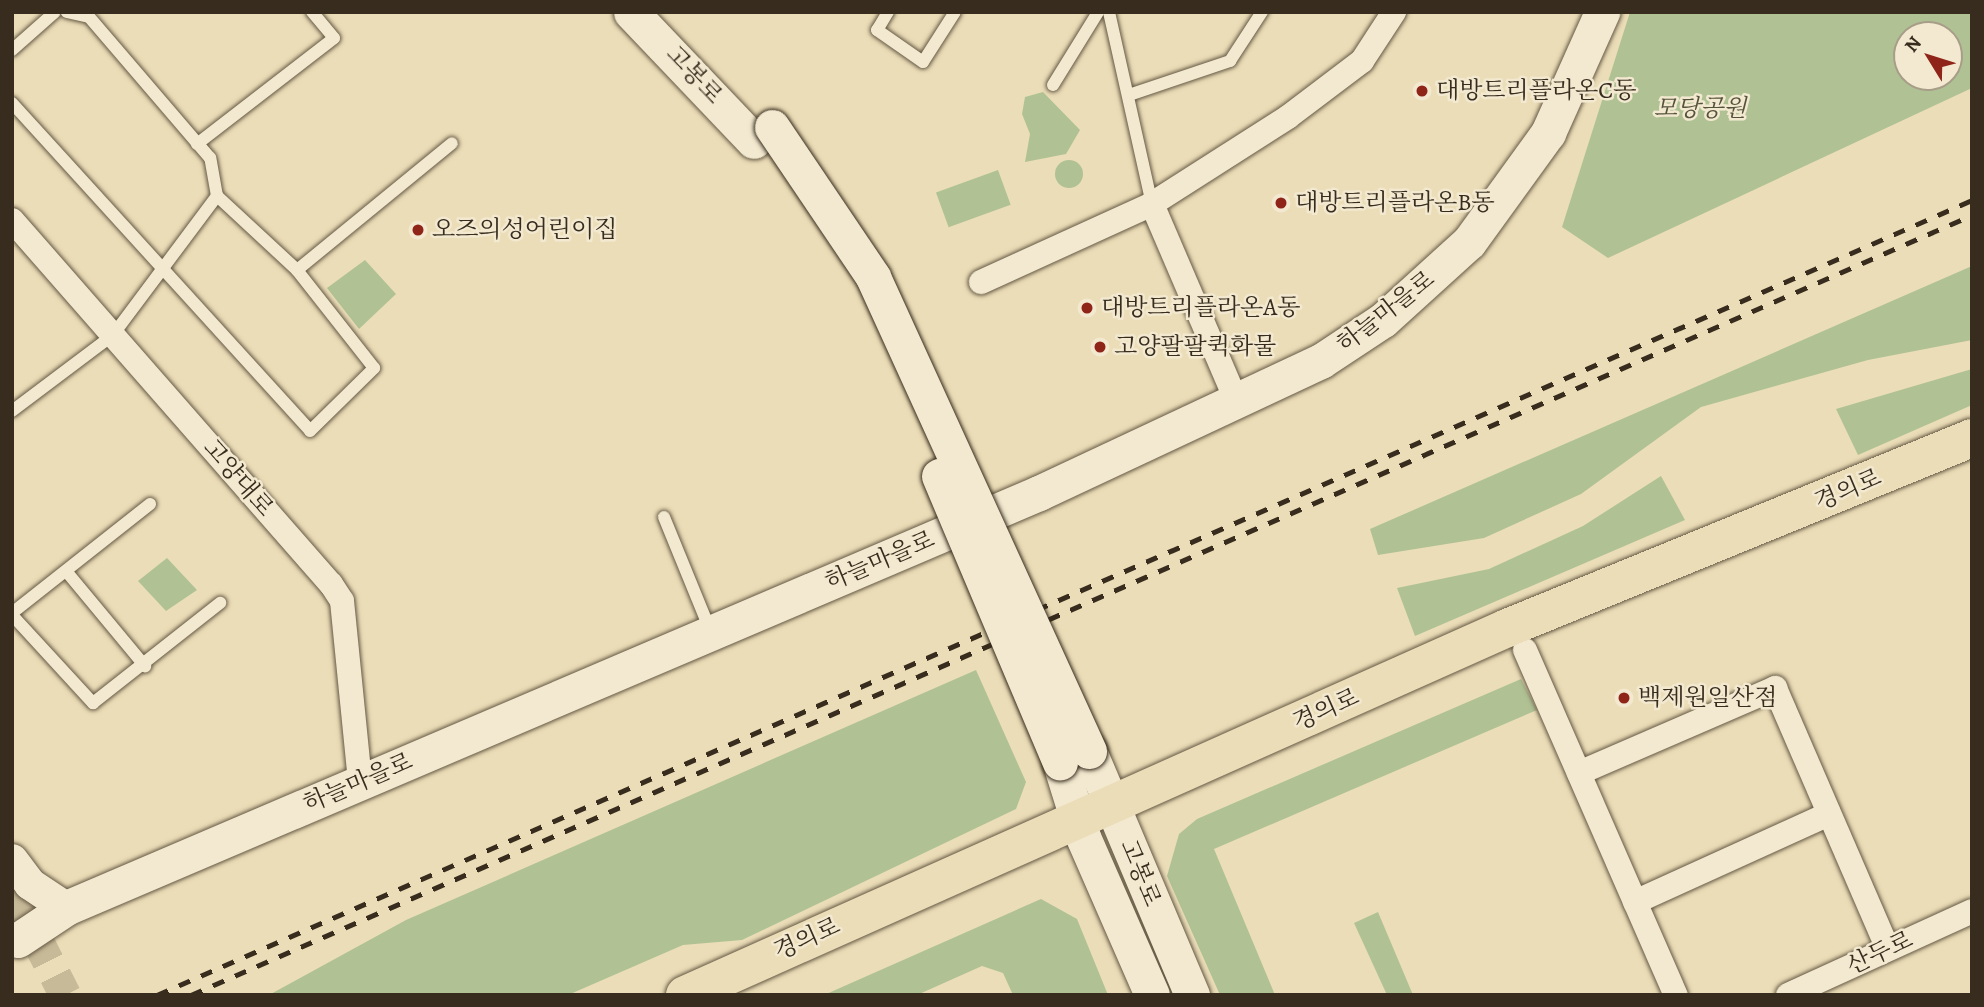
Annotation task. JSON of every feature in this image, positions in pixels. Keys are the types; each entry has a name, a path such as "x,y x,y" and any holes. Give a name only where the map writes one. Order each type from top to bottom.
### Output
{"main road":[{"name":"고봉로","path":"631,12 763,134"},
{"name":"고봉로","path":"657,12 763,134 889,356 1075,757 1098,821 1152,995"},
{"name":"하늘마을로","path":"15,940 66,908 712,632 1237,402 1321,361 1383,320 1469,242 1548,133 1602,12"},
{"name":"경의로","path":"745,995 1098,821 1507,628 1972,438"},
{"name":"경의로","path":"685,995 1098,821 1525,650 1972,466"},
{"name":"고봉로","path":"1098,821 1192,995"}],"street":[{"path":"981,282 1152,204 1362,61 1394,12"},
{"path":"1152,204 1237,402"},
{"name":"고양대로","path":"12,219 342,601 360,782"},
{"path":"1525,650 1676,995"},
{"path":"1578,773 1774,688 1888,949"},
{"path":"1635,902 1829,814"},
{"path":"12,860 30,884 66,908"},
{"name":"산두로","path":"1788,995 1972,911"}],"lane":[{"path":"12,50 55,12"},
{"path":"12,103 165,268 310,431 374,368 297,270 217,196 210,158 89,17 67,12"},
{"path":"197,144 334,38 312,12"},
{"path":"888,12 877,30 923,62 955,12"},
{"path":"1053,85 1098,12"},
{"path":"1109,12 1152,204"},
{"path":"1129,95 1230,61 1262,12"},
{"path":"297,270 452,144"},
{"path":"12,411 113,335 217,196"},
{"path":"150,504 12,614 93,703 145,666 220,603"},
{"path":"664,517 712,632"},
{"path":"66,571 145,666"}],"green space":[{"name":"모당공원","path":"1630,12 1972,12 1972,88 1608,258 1562,227"},
{"path":"1043,92 1080,130 1066,154 1025,162 1030,134 1022,114 1025,97"},
{"path":"1069,160 1079,164 1083,174 1079,184 1069,188 1059,184 1055,174 1059,164"},
{"path":"998,170 1011,205 949,227 936,193"},
{"path":"365,260 396,294 359,329 327,288"},
{"path":"1972,266 1972,340 1868,360 1701,407 1581,494 1484,538 1378,555 1370,529"},
{"path":"1972,369 1972,405 1858,455 1836,409"},
{"path":"1661,476 1685,520 1415,636 1397,588 1489,569 1583,526"},
{"path":"167,558 197,590 166,611 138,581"},
{"path":"976,670 1026,782 1016,809 742,940 683,945 568,995 269,995 406,920"},
{"path":"1521,679 1537,710 1214,849 1275,995 1220,995 1167,876 1179,834 1197,819"},
{"path":"1041,899 1077,919 1108,995 1013,995 1003,973 982,966 917,995 824,995"},
{"path":"1378,912 1413,995 1387,995 1354,923"}],"tunnel":[{"path":"12,890 65,995"}],"railway":[{"path":"157,995 1972,200"},
{"path":"191,995 1972,215"}],"place":[{"name":"대방트리플라온C동","path":"1422,91"},
{"name":"대방트리플라온B동","path":"1281,203"},
{"name":"오즈의성어린이집","path":"418,230"},
{"name":"대방트리플라온A동","path":"1087,308"},
{"name":"고양팔팔퀵화물","path":"1100,347"},
{"name":"백제원일산점","path":"1624,698"}]}
